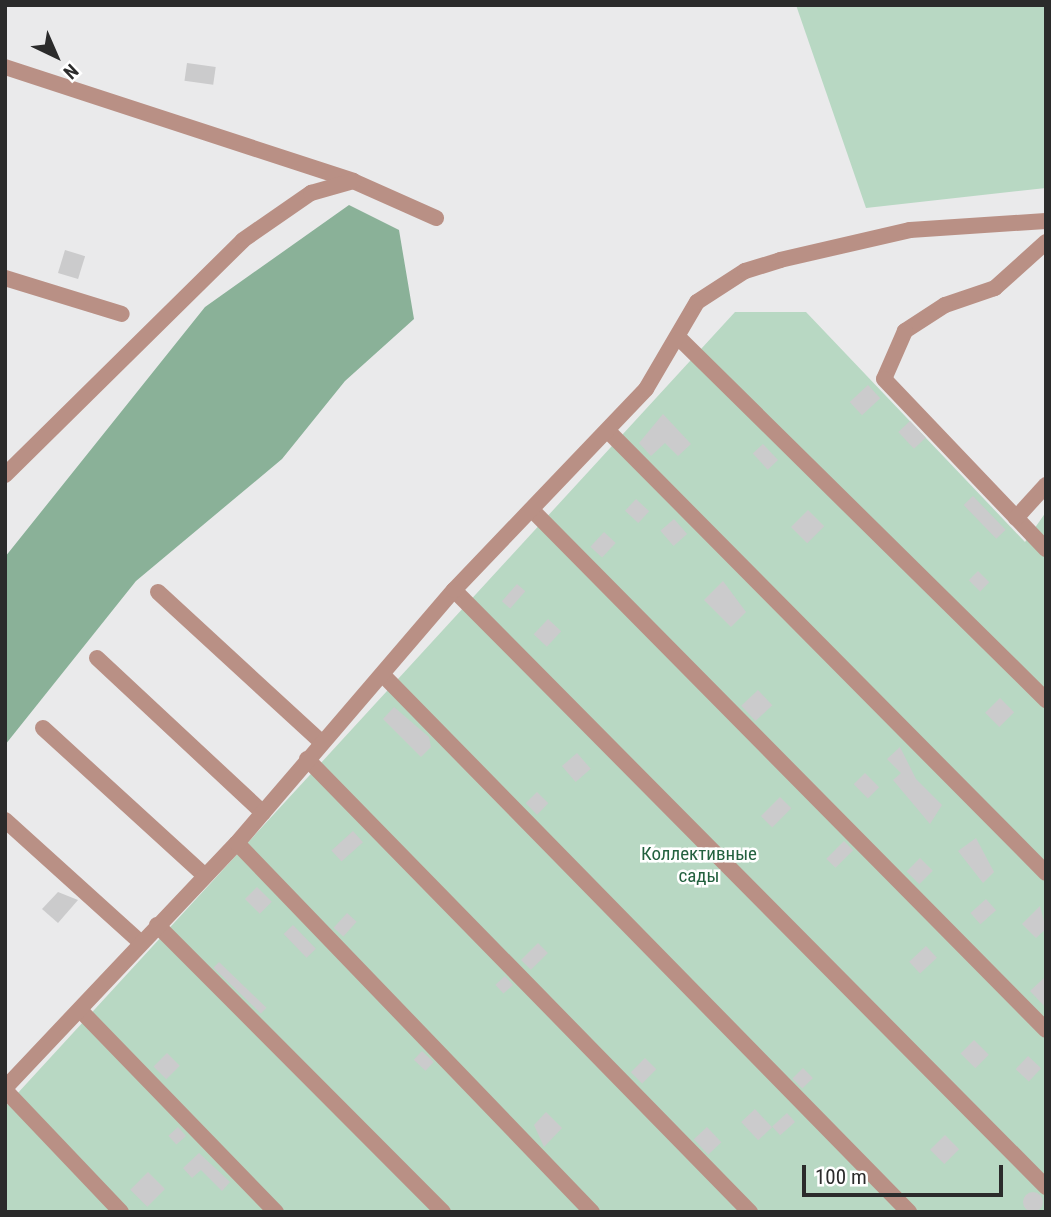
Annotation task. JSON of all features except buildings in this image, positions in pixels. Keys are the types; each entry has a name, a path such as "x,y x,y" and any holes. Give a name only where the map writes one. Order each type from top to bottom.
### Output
{"street":[{"path":"5,67 353,181 436,218"},
{"path":"5,475 243,240 311,193 353,181"},
{"path":"121,1212 5,1089 82,1012 157,925 237,843 454,590 608,431 681,340 697,302 745,271 910,230 1046,222"},
{"path":"1046,242 995,288 945,305 905,331 884,379 1046,549"},
{"path":"5,278 122,314"},
{"path":"681,340 1046,700"},
{"path":"608,431 1046,873"},
{"path":"1016,518 1046,485"},
{"path":"532,510 1046,1030"},
{"path":"454,590 1046,1187"},
{"path":"158,592 322,743"},
{"path":"97,658 263,813"},
{"path":"383,675 909,1212"},
{"path":"43,728 205,876"},
{"path":"307,759 750,1212"},
{"path":"5,820 141,943"},
{"path":"237,843 592,1212"},
{"path":"157,925 443,1212"},
{"path":"82,1012 276,1212"}],"green space":[{"path":"796,5 1046,5 1046,188 866,208"},
{"path":"349,205 399,230 414,319 345,381 282,459 136,581 5,745 5,557 205,307"},
{"name":"Коллективные сады","path":"735,312 806,312 1025,542 1046,512 1046,1212 5,1212 5,1107"}]}
